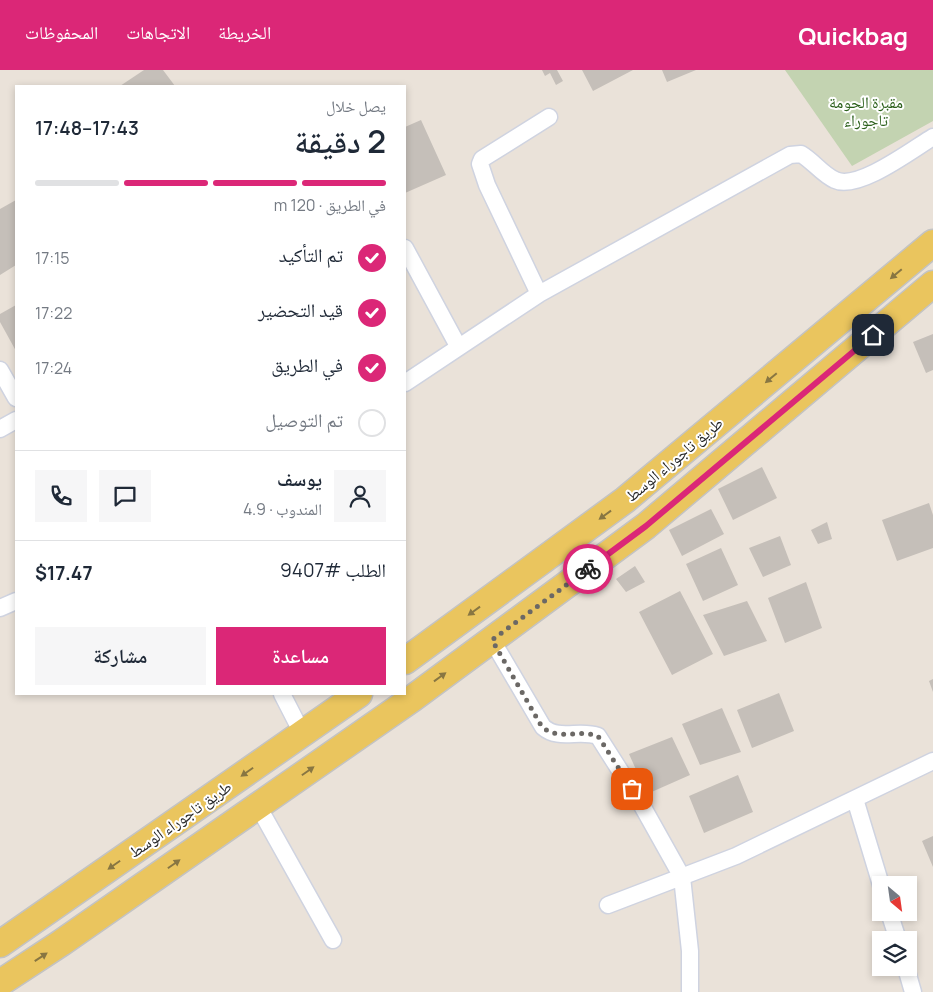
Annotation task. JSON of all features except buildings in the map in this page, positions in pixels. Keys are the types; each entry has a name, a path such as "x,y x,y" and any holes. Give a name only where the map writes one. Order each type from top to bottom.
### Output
{"main road":[{"name":"طريق تاجوراء الوسط","path":"406,661 625,500 933,242"},
{"path":"0,984 258,806 492,640 646,526 933,284"},
{"name":"طريق تاجوراء الوسط","path":"0,944 358,695"}],"street":[{"path":"539,294 487,185 480,164 482,159 549,117"},
{"path":"406,382 539,294 790,155 802,154 835,180 846,183 862,180 933,137"},
{"path":"406,250 458,346"},
{"path":"0,370 15,396"},
{"path":"0,429 15,421"},
{"path":"0,608 15,601"},
{"path":"492,640 542,727 556,735 591,734 598,736 640,802 682,877 690,951 690,992"},
{"path":"283,695 302,733"},
{"path":"608,905 736,856 933,761"},
{"path":"856,799 878,876"},
{"path":"258,806 333,940"},
{"path":"908,976 913,992"}],"green space":[{"name":"مقبرة الحومة تاجوراء","path":"785,70 933,70 933,121 852,166"}],"way so far":[{"path":"588,569 492,640 542,727 556,735 591,734 598,736 632,789"}],"route":[{"path":"588,569 646,526 873,335"}]}
